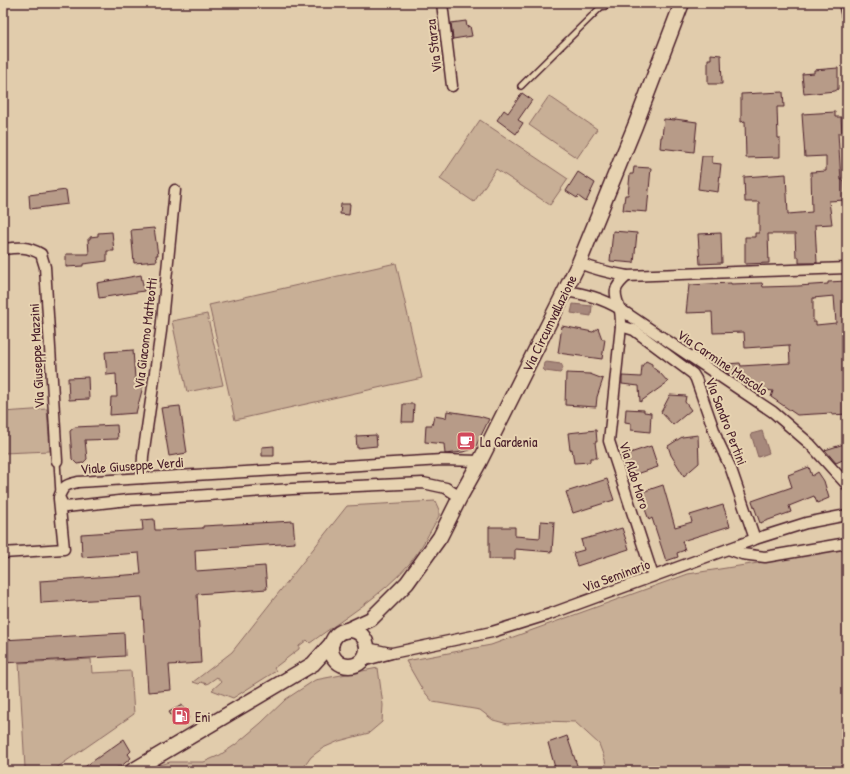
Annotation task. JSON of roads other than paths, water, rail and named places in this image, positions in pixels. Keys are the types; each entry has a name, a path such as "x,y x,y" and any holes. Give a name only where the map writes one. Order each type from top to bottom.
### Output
{"street":[{"name":"Via Starza","path":"442,3 452,86"},
{"name":"Via Circumvallazione","path":"345,630 371,618 407,583 440,537 480,461 579,263 635,126 682,3"},
{"path":"844,3 847,16"},
{"name":"Via Giacomo Matteotti","path":"142,478 143,456 161,331 175,190"},
{"name":"Via Giuseppe Mazzini","path":"3,249 23,247 34,250 41,254 45,268 57,461"},
{"path":"579,263 592,269 627,276 847,268"},
{"name":"Via Aldo Moro","path":"627,276 620,282 615,293 620,309 621,326 609,441 653,576"},
{"name":"Via Carmine Mascolo","path":"565,291 585,294 608,302 773,412 810,444 847,485"},
{"name":"Via Sandro Pertini","path":"621,326 634,330 693,374 717,439 731,469 755,539"},
{"name":"Viale Giuseppe Verdi","path":"59,496 65,486 78,482 442,460 480,461"},
{"path":"59,496 62,504 66,506 128,500 262,491 423,483 446,488 460,497"},
{"path":"3,553 64,549 59,496"},
{"name":"Via Seminario","path":"362,661 392,653 492,632 550,614 755,539 806,523 847,515"},
{"path":"728,549 742,554 765,557 847,543"},
{"path":"313,664 340,664 346,666 357,665 366,655 366,644 371,618"},
{"path":"132,771 313,664 332,643 335,637 345,630 351,630 362,635 366,644"},
{"path":"332,643 332,655 340,664"},
{"name":"Via Seminario","path":"366,644 392,653"}],"lane":[{"path":"522,86 604,3"},
{"name":"Via Giuseppe Mazzini","path":"57,461 59,496"}],"place":[{"name":"La Gardenia","path":"466,441"},
{"name":"Eni","path":"181,716"}]}
